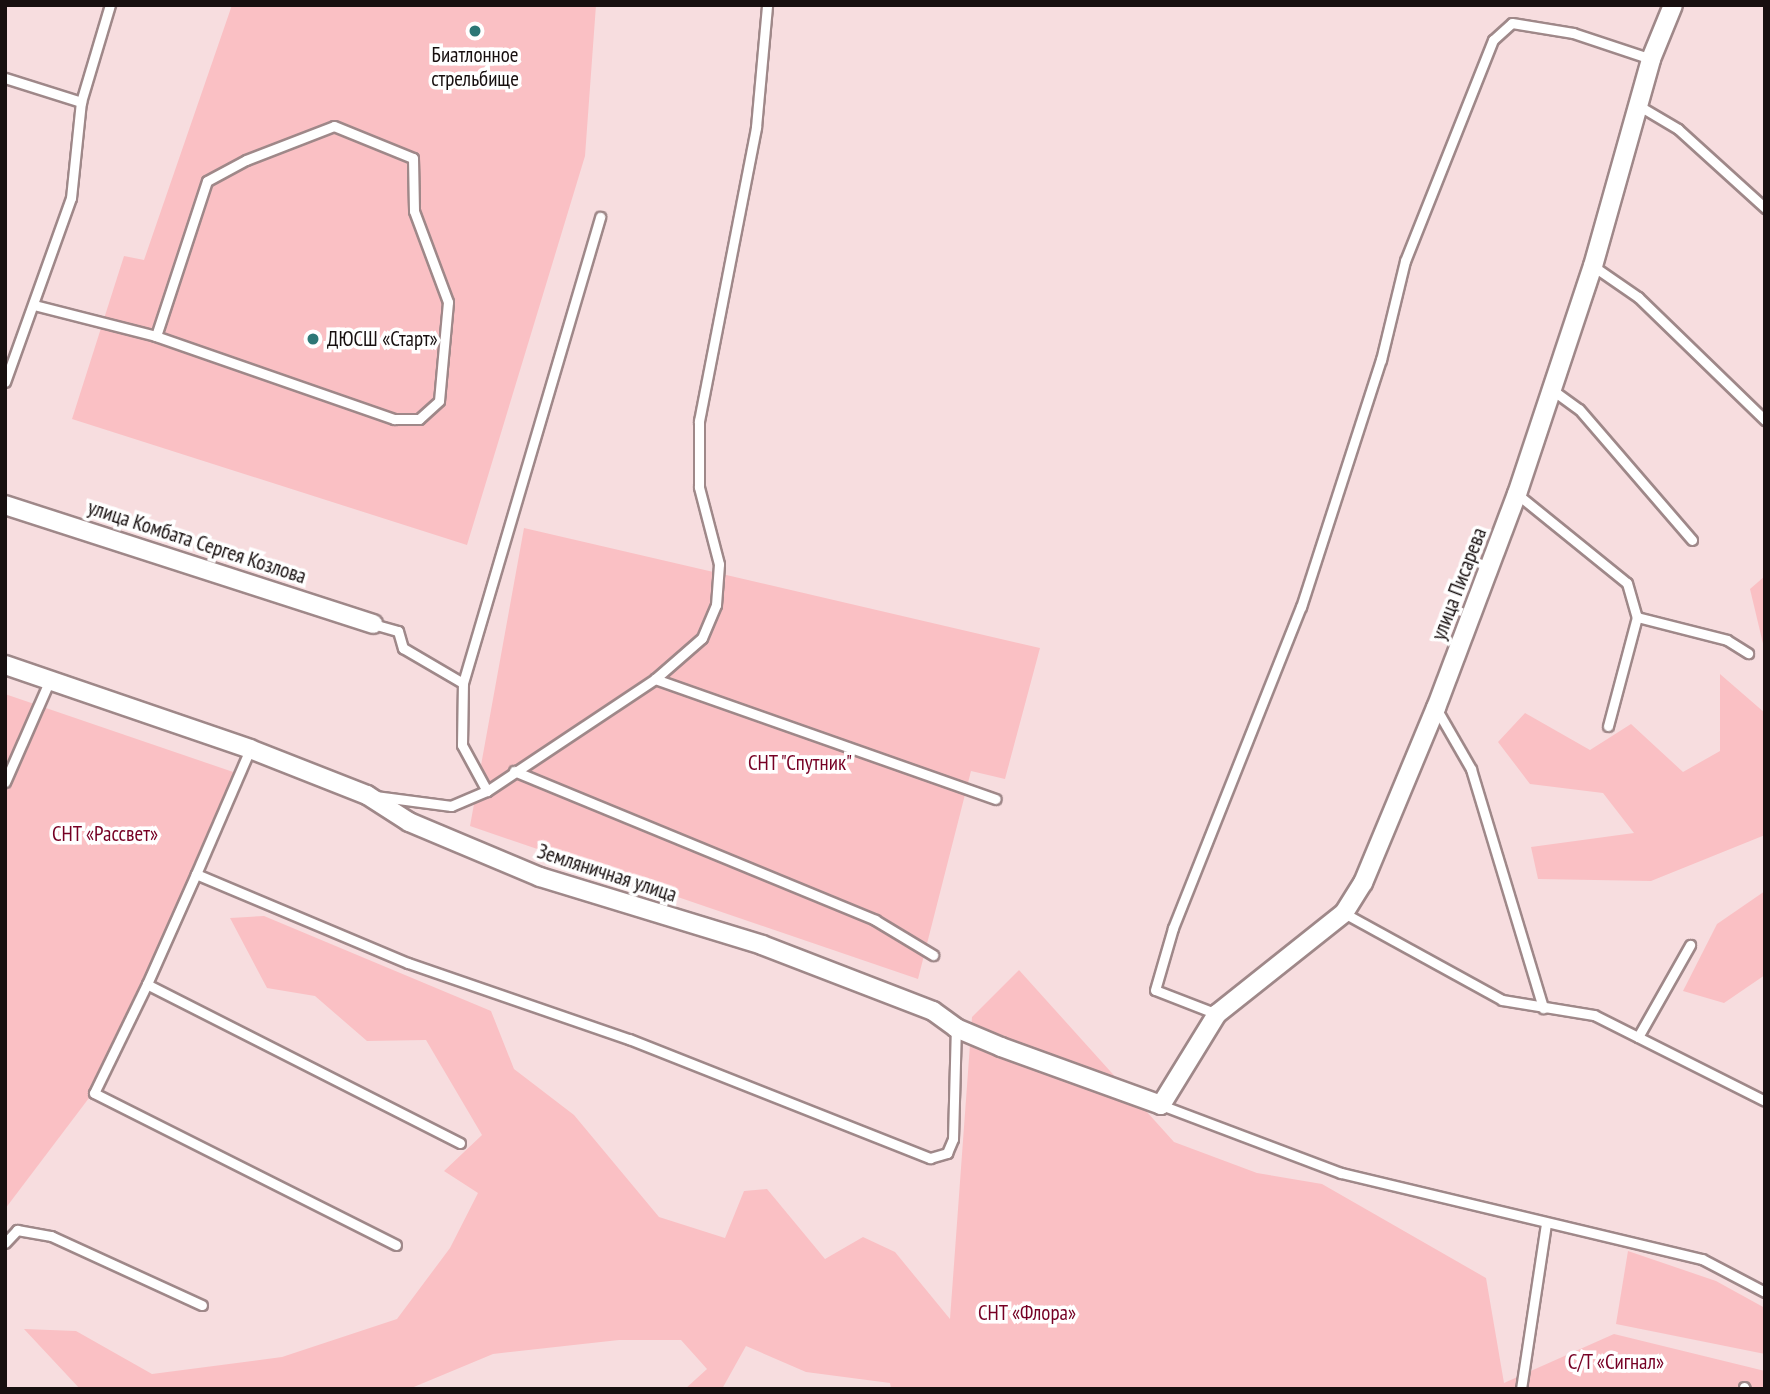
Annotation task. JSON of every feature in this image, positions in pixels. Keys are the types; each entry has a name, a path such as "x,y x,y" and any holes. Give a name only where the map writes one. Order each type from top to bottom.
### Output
{"street":[{"name":"улица Писарева","path":"1161,1105 1217,1014 1344,914 1363,883 1436,708 1517,494 1549,388 1593,266 1641,107 1651,60 1673,5"},
{"name":"улица Комбата Сергея Козлова","path":"5,505 373,624"},
{"name":"Земляничная улица","path":"5,666 250,749 367,795 410,822 540,877 762,946 933,1011 956,1028 1161,1105"}],"lane":[{"path":"5,382 71,198 81,102 110,5"},
{"path":"367,795 450,806 487,791 655,679 702,638 716,605 719,564 699,487 699,421 756,127 767,5"},
{"path":"1217,1014 1155,990 1173,928 1301,607 1381,360 1405,261 1493,40 1512,23 1573,33 1651,60"},
{"path":"5,78 81,102"},
{"path":"1641,107 1678,129 1765,208"},
{"path":"34,305 156,336 394,419 419,419 439,401 448,302 414,211 413,158 334,126 246,160 207,181 156,336"},
{"path":"487,791 462,746 463,683 600,217"},
{"path":"1593,266 1639,297 1765,420"},
{"path":"1549,388 1579,409 1692,540"},
{"path":"1517,494 1627,583 1637,617 1608,726"},
{"path":"1637,617 1727,640 1748,653"},
{"path":"373,624 398,631 403,648 463,683"},
{"path":"655,679 996,800"},
{"path":"5,782 49,682"},
{"path":"1436,708 1471,769 1543,1007"},
{"path":"250,749 147,984 94,1093 396,1245"},
{"path":"514,771 875,920 933,955"},
{"path":"196,874 408,963 629,1039 930,1158 947,1153 953,1139 956,1028"},
{"path":"1344,914 1503,1000 1594,1015 1765,1101"},
{"path":"1638,1037 1690,945"},
{"path":"147,984 460,1143"},
{"path":"1161,1105 1341,1173 1702,1259 1765,1292"},
{"path":"1521,1389 1546,1223"},
{"path":"5,1243 17,1230 51,1236 202,1305"}],"green space":[{"name":"ДЮСШ «Старт»","path":"232,5 596,5 585,156 467,545 72,419 124,256 144,260"},
{"name":"СНТ \"Спутник\"","path":"524,528 1040,648 1005,779 971,771 918,979 470,826"},
{"path":"1765,576 1765,652 1750,589"},
{"path":"1720,674 1765,713 1765,835 1651,881 1538,879 1531,847 1634,833 1603,793 1530,784 1498,742 1525,713 1590,750 1631,724 1683,772 1720,751"},
{"name":"СНТ «Рассвет»","path":"5,694 242,775 92,1094 5,1209"},
{"path":"1765,891 1765,975 1724,1003 1683,991 1717,924"},
{"path":"264,916 491,1011 514,1069 574,1115 659,1217 725,1238 744,1191 767,1189 825,1259 863,1237 895,1252 950,1319 972,1017 1019,970 1174,1142 1257,1173 1322,1184 1486,1278 1504,1383 1614,1334 1765,1371 1765,1389 891,1389 890,1383 806,1372 746,1346 722,1389 685,1389 707,1369 681,1340 619,1340 493,1354 409,1389 80,1389 24,1329 76,1331 152,1374 282,1357 397,1319 450,1248 478,1193 444,1171 482,1135 426,1040 367,1041 315,996 267,988 230,918"},
{"path":"1628,1251 1716,1281 1765,1308 1765,1354 1616,1324"}],"place":[{"name":"Биатлонное стрельбище","path":"475,31"},
{"name":"ДЮСШ «Старт»","path":"313,339"}],"park label":[{"name":"СНТ «Флора»","path":"1027,1313"},
{"name":"С/Т «Сигнал»","path":"1616,1362"}]}
